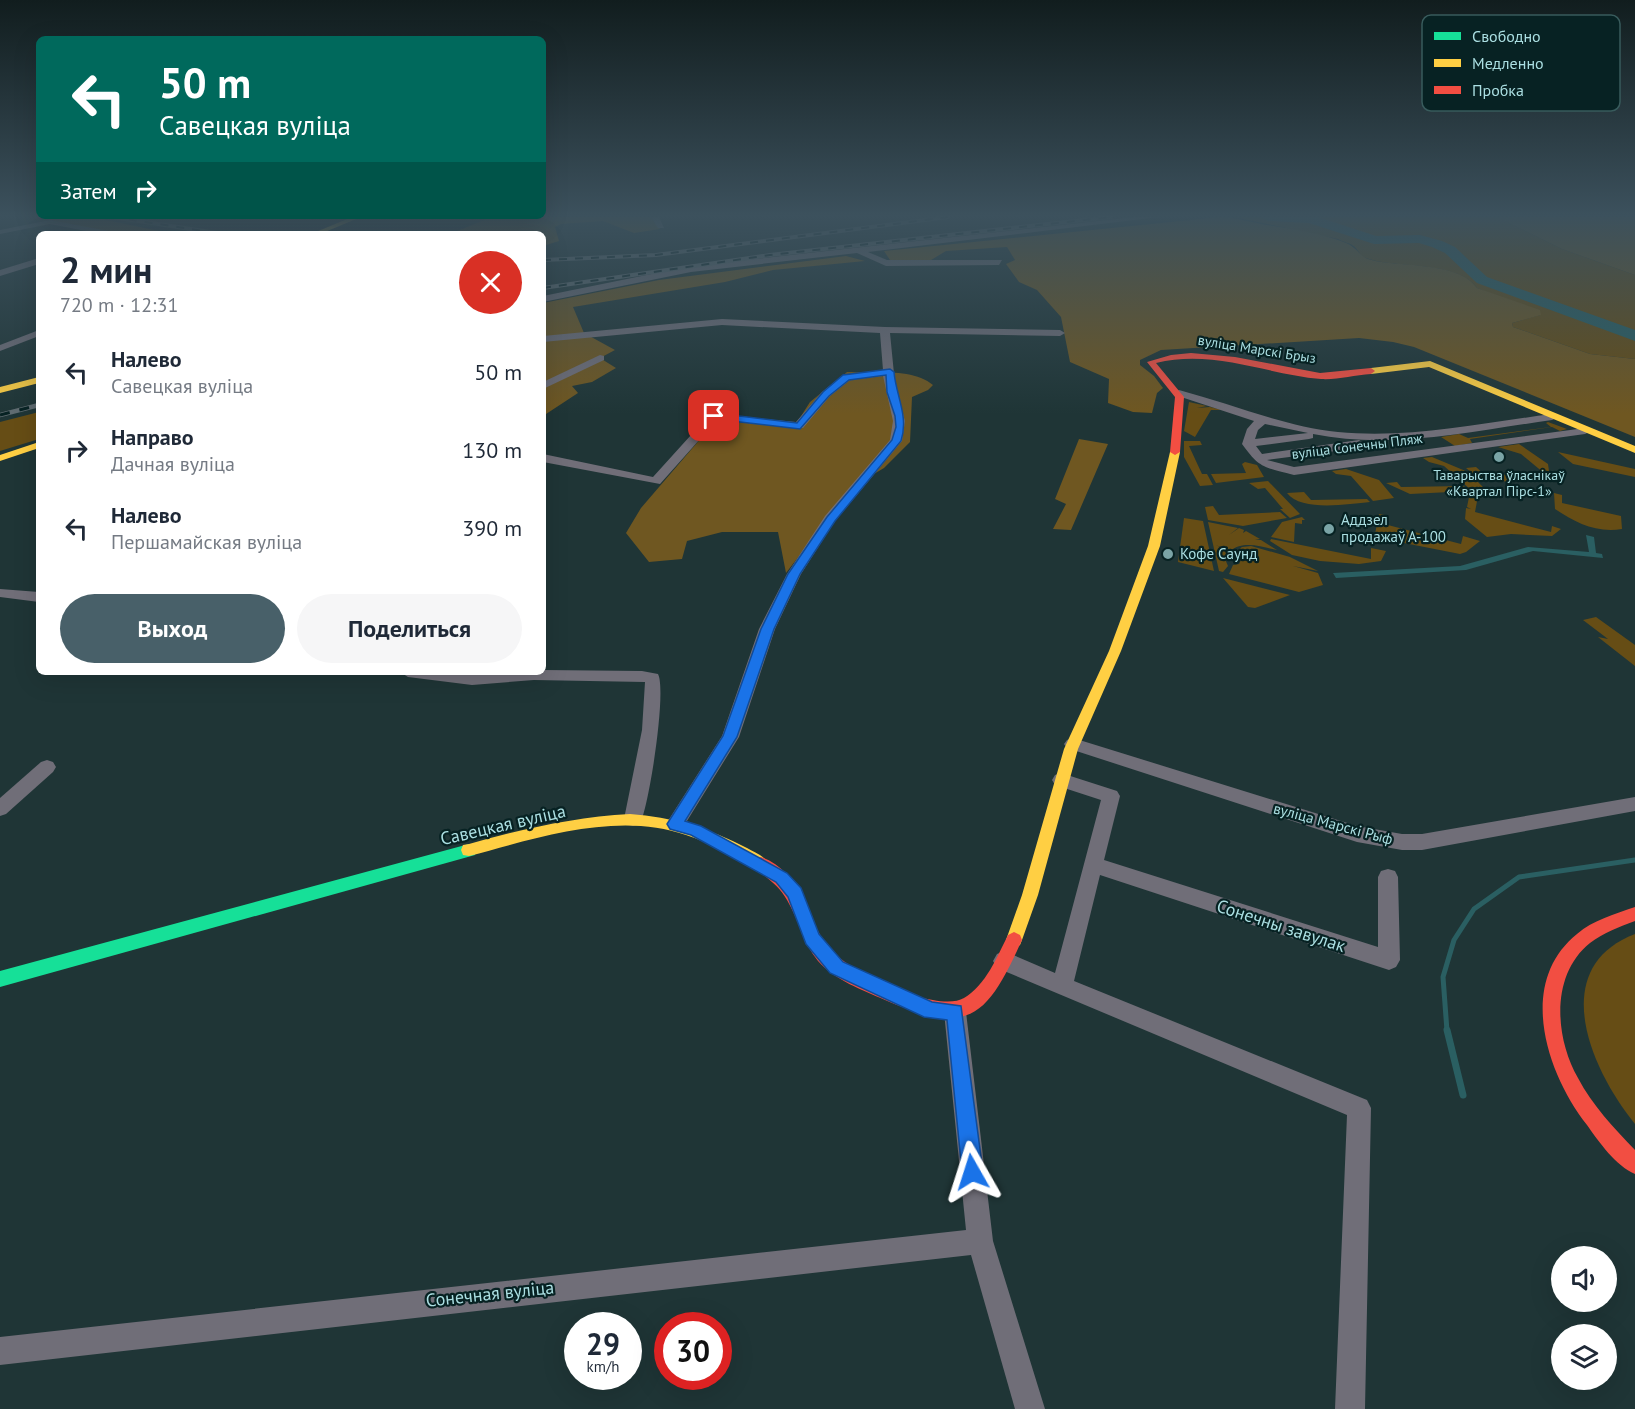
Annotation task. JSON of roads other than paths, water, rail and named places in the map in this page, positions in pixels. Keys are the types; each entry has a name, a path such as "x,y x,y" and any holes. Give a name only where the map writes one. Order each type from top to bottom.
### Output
{"street":[{"path":"546,297 621,283"},
{"path":"546,339 617,334 705,323 794,324 885,330 1060,333"},
{"path":"675,824 730,737 767,629 794,574 831,519 897,441 901,427 900,416 891,392 885,330"},
{"path":"0,348 36,334"},
{"name":"вуліца Марскі Брыз","path":"1179,393 1151,362 1171,355 1195,355 1323,376 1430,364 1516,399 1552,417"},
{"path":"546,385 600,358"},
{"path":"546,459 656,481 714,416 800,426 826,394 847,377 890,372"},
{"path":"0,390 36,381"},
{"path":"1030,1409 980,1240 955,1012 972,1005 986,991 1004,961 1037,877 1061,780 1073,744 1151,563 1170,488 1178,425 1179,393"},
{"name":"вуліца Сонечны Пляж","path":"1179,393 1262,420 1325,434 1359,438 1413,437 1552,417"},
{"path":"1552,417 1635,450"},
{"path":"1248,444 1253,429 1262,420"},
{"name":"вуліца Сонечны Пляж","path":"1257,458 1270,465 1294,471 1585,430"},
{"path":"1248,444 1325,434"},
{"path":"1248,444 1257,458 1413,437"},
{"path":"0,458 36,446"},
{"path":"0,593 36,597"},
{"path":"432,675 472,680 534,675 652,678 654,685 650,730 633,819"},
{"name":"вуліца Марскі Рыф","path":"1073,744 1357,834 1401,842 1445,840 1635,804"},
{"path":"0,809 47,766"},
{"path":"1061,780 1111,796 1062,986"},
{"name":"Савецкая вуліца","path":"0,979 248,907 486,846 569,828 633,819 675,824 696,831 782,878 799,902 812,939 836,967 931,1011 955,1012"},
{"name":"Сонечны завулак","path":"1094,865 1389,960 1388,877"},
{"path":"1635,914 1595,929 1575,944 1558,965 1551,986 1552,1020 1560,1060 1573,1089 1605,1134 1635,1164"},
{"path":"1004,961 1359,1108 1350,1409"},
{"name":"Сонечная вуліца","path":"0,1351 980,1240"}],"water":[{"path":"1586,535 1594,537 1596,553 1602,554 1603,558 1533,551 1466,570 1336,578 1333,573 1460,566 1528,547 1589,552"}],"waterway":[{"path":"1490,283 1635,336"},
{"path":"1447,1031 1443,977 1454,940 1474,909 1519,877 1635,860"},
{"path":"1447,1030 1463,1095"}],"railway":[{"path":"546,288 579,283"},
{"path":"0,415 36,406"}],"place":[{"name":"Таварыства ўласнікаў «Квартал Пірс-1»","path":"1499,457"},
{"name":"Аддзел продажаў А-100","path":"1329,529"},
{"name":"Кофе Саунд","path":"1168,554"}]}
